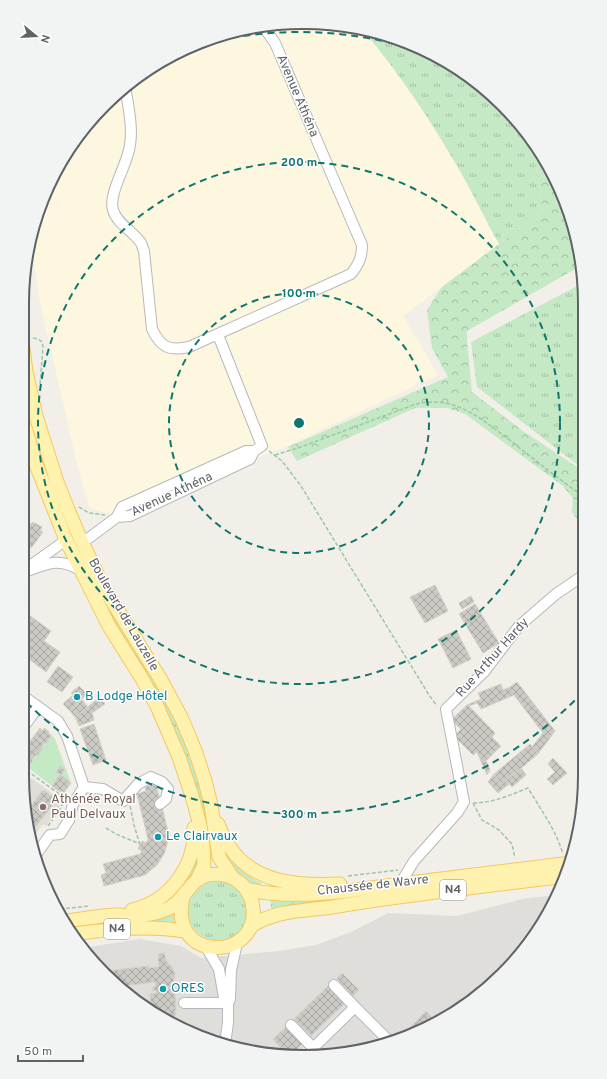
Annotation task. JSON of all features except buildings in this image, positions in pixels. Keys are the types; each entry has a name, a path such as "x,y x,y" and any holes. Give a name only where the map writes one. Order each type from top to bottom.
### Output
{"main road":[{"name":"Boulevard de Lauzelle","path":"29,382 30,394 44,444 57,482 83,545 104,588 161,680 182,718 205,781 211,805 220,857 232,877"},
{"name":"Boulevard de Lauzelle","path":"29,438 38,467 66,540 80,570 109,626 157,706 179,757 200,825 204,856 203,871 197,880"},
{"path":"66,540 83,545"},
{"path":"117,914 142,908 151,903 175,885 182,875 191,857 195,835 192,796"},
{"path":"211,805 223,835 232,850 242,862 265,877 292,883 335,884 379,880 397,884"},
{"name":"Chaussée de Wavre","path":"246,889 265,893 312,893 561,869"},
{"name":"Chaussée de Wavre","path":"250,927 259,920 281,913 561,869"},
{"path":"197,880 214,874 232,877"},
{"name":"Chaussée de Wavre","path":"232,877 240,882 246,889 252,901 254,914 250,927 245,936 237,943"},
{"name":"N4","path":"70,920 117,914 126,916 156,913 170,907 183,897 197,880"},
{"path":"183,897 180,909 181,920 186,931 194,941 206,947 216,948 227,947 237,943"},
{"name":"N4","path":"79,933 142,927 186,931"}],"street":[{"name":"Avenue Athéna","path":"127,94 130,144 128,156 112,199 113,210 117,219 141,243 152,329 157,339 166,346 176,350 189,348 351,274 359,264 362,254 362,245 275,44 266,31"},
{"name":"Avenue Athéna","path":"117,517 130,516 250,459 254,452 262,446 218,335"},
{"path":"83,545 89,538 117,517"},
{"path":"29,567 66,540"},
{"path":"29,570 46,564 60,562 80,570"},
{"name":"Rue Arthur Hardy","path":"469,802 446,709 484,672 518,626 556,594 578,578"},
{"path":"29,701 58,721 67,736 84,787"},
{"path":"29,719 38,707"},
{"path":"84,787 103,789 122,801 138,784 151,777 162,782 168,789 166,799 160,804"},
{"path":"39,850 50,835 60,834 70,820 73,804 84,787"},
{"path":"397,884 414,861 457,813 469,802"},
{"path":"226,1039 231,970 237,943"},
{"path":"206,947 219,969 225,999 228,1004"},
{"path":"334,985 385,1038"},
{"path":"184,1003 228,1004"},
{"path":"291,1025 313,1048 355,1007"}],"path":[{"path":"33,338 42,342 43,347 40,387"},
{"path":"446,709 437,706 432,700 301,486 292,473 275,455 313,443 416,404 430,401 454,405 468,411 492,427 578,492"},
{"path":"77,504 81,509 89,514 117,517"},
{"path":"29,772 73,804"},
{"path":"469,802 482,803 502,799 528,788 552,827 560,844 565,860"},
{"path":"106,828 140,845 127,796"},
{"path":"469,802 482,820 499,830 512,844 515,858"},
{"path":"50,835 47,828 59,810 61,804"},
{"path":"64,909 95,906"}],"shaded area":[{"path":"304,29 339,31 375,38 409,50 441,66 471,86 498,109 521,136 534,155 543,211 403,316 438,375 280,449 110,514 90,508 79,472 39,298 33,256 38,232 57,182 75,151 86,136 109,109 151,75 182,57 232,38 268,31"},
{"name":"Athénée Royal Paul Delvaux","path":"31,778 62,800 58,810 46,826 43,824 35,835 31,811 29,780"},
{"path":"551,896 532,928 521,943 498,970 471,993 441,1013 409,1029 375,1041 339,1048 304,1050 268,1048 232,1041 198,1029 166,1013 136,993 109,970 89,947 140,939 181,946 201,958 279,951 316,945 351,932 388,913 457,916 522,899"}],"green space":[{"path":"368,37 425,57 456,75 498,109 521,136 534,155 543,211 499,244 465,180 438,134"},
{"path":"534,155 550,182 557,198 569,232 576,268 467,331 472,392 523,431 578,468 578,521 572,512 573,498 562,485 465,414 447,408 415,408 297,461 288,447 448,377 432,348 427,310 442,287 543,211"},
{"path":"577,286 578,465 477,387 471,342"},
{"path":"29,401 36,435 46,473 29,434"},
{"path":"100,595 109,610 130,635 163,690 198,774 215,849 207,850 198,803 107,614"},
{"path":"49,732 55,739 71,783 61,775 65,770 60,766 56,772 60,774 52,786 29,769 29,766 33,760 32,759 36,755 37,756 43,748 41,747 44,743 46,744 51,737 48,734"},
{"path":"226,856 242,871 261,883 261,887 254,885 233,870"},
{"path":"193,860 201,860 195,874 184,883 173,900 166,905 146,908"},
{"path":"561,870 560,872 349,897 272,912 270,898"},
{"path":"218,881 230,883 243,894 246,899 248,911 246,923 235,936 230,939 218,941 206,939 193,928 190,923 188,911 190,899 201,886 206,883"},
{"path":"175,911 176,922 157,921 157,915"}],"place":[{"name":"B Lodge Hôtel","path":"77,697"},
{"name":"Athénée Royal Paul Delvaux","path":"43,807"},
{"name":"Le Clairvaux","path":"158,837"},
{"name":"ORES","path":"163,989"}]}
